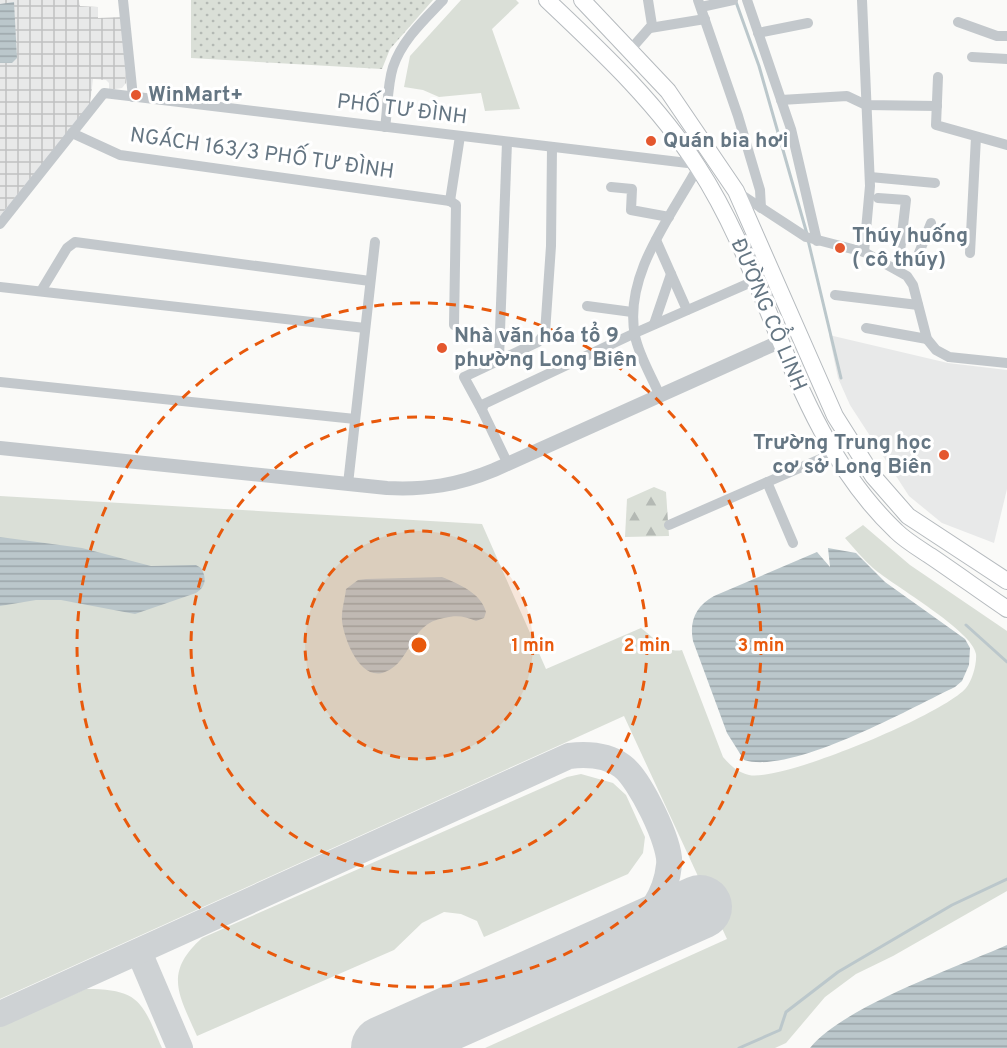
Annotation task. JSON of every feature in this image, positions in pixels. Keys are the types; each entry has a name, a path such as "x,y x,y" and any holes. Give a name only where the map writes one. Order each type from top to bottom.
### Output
{"main road":[{"name":"ĐƯỜNG CỔ LINH","path":"547,0 623,72 658,112 697,165 716,198 754,281 805,401 834,453 864,497 897,533 1007,609"},
{"name":"ĐƯỜNG CỔ LINH","path":"582,0 631,49 668,91 736,191 824,392 849,439 888,496 908,516 930,532 1007,580"},
{"path":"805,401 824,392"}],"street":[{"path":"123,0 133,97"},
{"path":"386,127 391,74 397,58 412,33 443,0"},
{"path":"631,49 652,25 648,0"},
{"path":"731,0 699,4 738,116 760,190 761,208"},
{"path":"747,0 791,129 812,239"},
{"path":"862,0 870,177 864,252"},
{"path":"650,28 705,19"},
{"path":"958,22 997,36 1007,36"},
{"path":"758,33 808,23"},
{"path":"972,57 1007,59"},
{"path":"938,77 936,124 1007,145"},
{"name":"PHỐ TƯ ĐÌNH","path":"72,133 104,93 697,165"},
{"path":"781,100 847,96 866,105 937,106"},
{"path":"0,224 72,133"},
{"name":"NGÁCH 163/3 PHỐ TƯ ĐÌNH","path":"72,133 120,155 450,201"},
{"path":"454,325 456,205 450,201 460,136"},
{"path":"970,253 976,137"},
{"path":"499,358 507,142"},
{"path":"508,464 464,376 542,338 546,325 551,246 552,147"},
{"path":"660,396 635,333 632,312 645,264 697,165"},
{"path":"870,177 935,183"},
{"path":"611,187 632,189 631,210 669,217"},
{"path":"736,191 812,239 864,252 898,265 915,263 931,223"},
{"path":"878,198 906,200 898,265 912,285 927,339 936,350 949,357 1007,363"},
{"path":"656,240 687,310"},
{"path":"41,291 61,256 75,242 370,281"},
{"path":"348,484 375,242"},
{"path":"654,324 671,274"},
{"path":"482,410 484,404 654,324 754,281"},
{"path":"0,287 365,328"},
{"path":"835,295 918,305"},
{"path":"587,306 632,312"},
{"path":"866,328 927,339"},
{"path":"0,448 348,484 405,489 435,488 460,483 508,464 780,342"},
{"path":"0,382 355,419"},
{"path":"669,525 834,453"},
{"path":"766,482 793,543"}],"shaded area":[{"path":"0,0 79,0 80,6 98,7 98,18 122,17 126,83 122,88 109,90 109,83 106,80 93,79 90,104 0,216"},
{"path":"14,2 17,58 12,63 0,63 0,4"},
{"name":"Trường Trung học cơ sở Long Biên","path":"829,335 948,363 1007,370 1007,489 994,543 942,523 909,496 850,405 838,378"},
{"path":"0,537 82,548 151,566 196,565 201,568 205,579 202,588 196,593 135,614 61,600 36,600 0,606"},
{"path":"828,548 856,553 885,582 965,639 970,648 969,665 962,681 955,687 881,724 820,749 791,758 765,762 744,760 727,733 693,641 692,627 695,615 703,604 714,596 817,552 830,567"},
{"path":"442,577 474,594 486,612 484,618 476,621 453,616 432,622 417,635 394,667 385,672 368,671 355,657 343,629 342,613 346,589 358,580 366,579"},
{"path":"1007,945 1007,1048 810,1048 825,1033 873,1004"}],"green space":[{"path":"191,0 433,0 390,49 382,69 191,58"},
{"path":"461,0 516,0 519,3 492,29 520,109 485,111 481,93 439,97 423,90 404,87 410,56"},
{"path":"654,487 666,492 669,536 625,537 627,499"},
{"path":"0,496 482,524 546,669 641,628 665,647 676,651 682,650 723,757 734,768 749,775 794,768 862,744 927,714 952,699 966,688 970,681 976,658 972,644 948,621 883,576 862,557 845,538 863,525 910,565 1007,631 1007,891 893,956 856,974 825,997 786,1043 775,1048 485,1048 727,939 624,716 0,999"},
{"path":"581,774 613,783 626,795 645,837 643,853 628,874 484,937 477,921 461,914 444,912 422,923 394,950 197,1036 180,996 178,985 182,962 202,938 567,777"},
{"path":"86,989 118,992 137,1001 149,1019 162,1048 0,1048 0,1026"}],"waterway":[{"path":"736,2 759,66 807,234"},
{"path":"808,240 841,378"},
{"path":"966,625 1007,662"},
{"path":"739,1048 780,1030 786,1012 838,972 952,905 1007,879"}],"taxiway":[{"path":"0,1014 569,756 596,756 622,766 645,797 665,842 669,865 664,887 655,906 627,939"},
{"path":"139,952 180,1048"}],"runway":[{"path":"383,1048 700,907"}],"place":[{"name":"WinMart+","path":"136,95"},
{"name":"Quán bia hơi","path":"651,141"},
{"name":"Thúy huống ( cô thúy)","path":"840,248"},
{"name":"Nhà văn hóa tổ 9 phường Long Biên","path":"442,348"},
{"name":"Trường Trung học cơ sở Long Biên","path":"944,455"}]}
